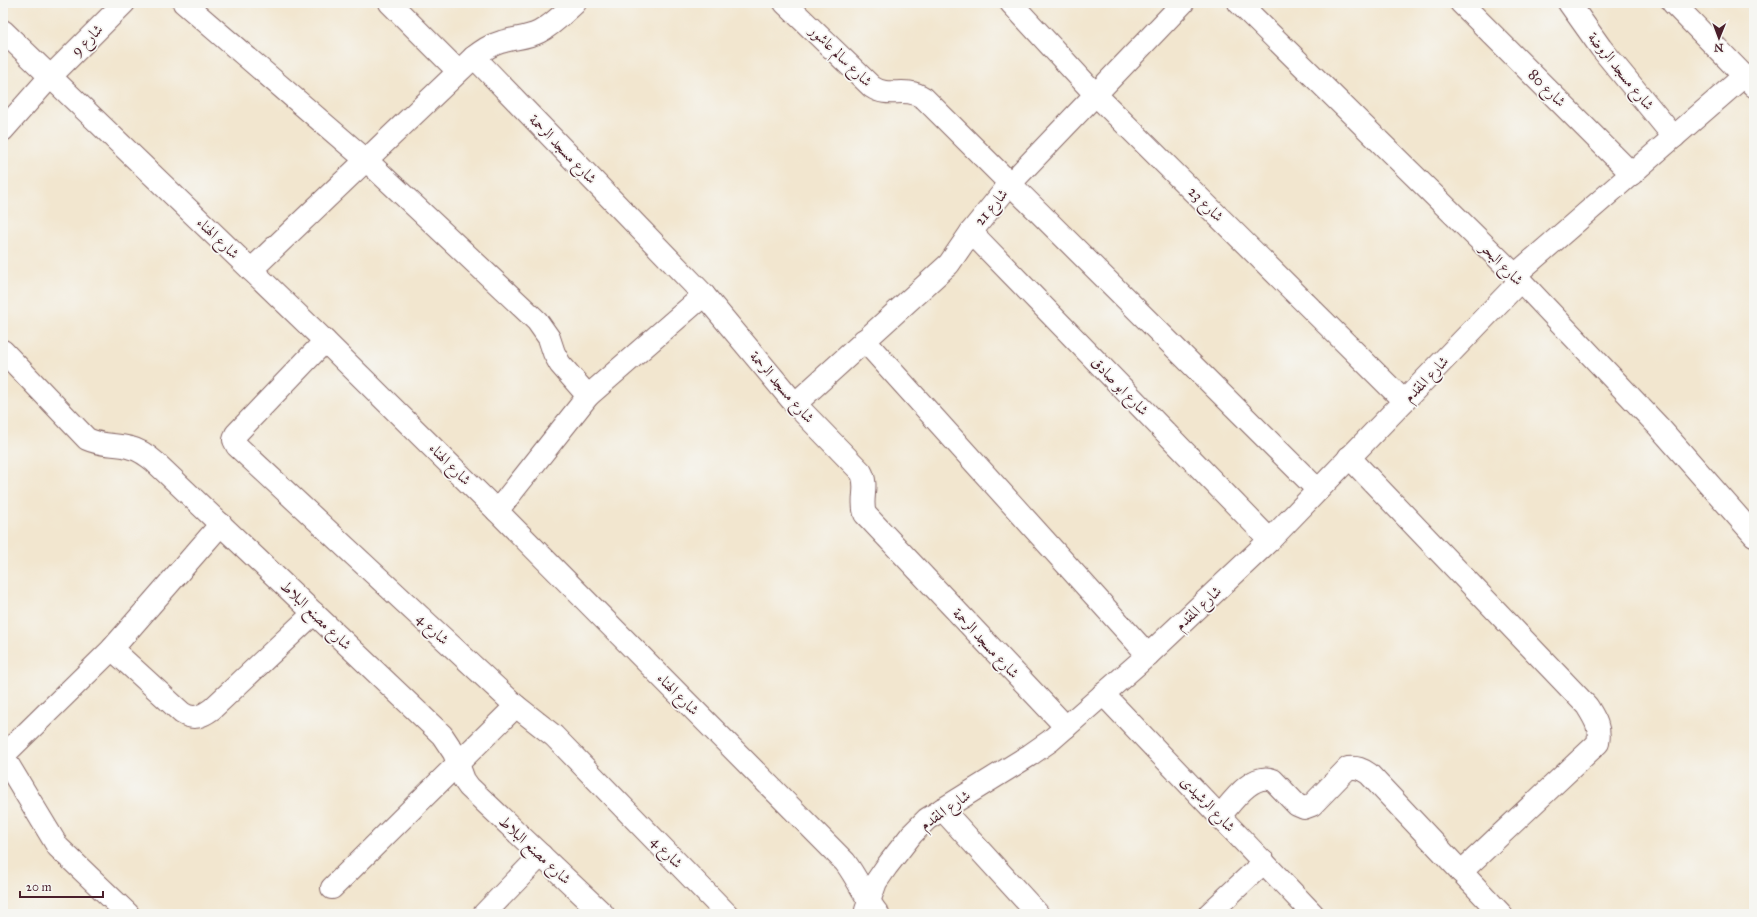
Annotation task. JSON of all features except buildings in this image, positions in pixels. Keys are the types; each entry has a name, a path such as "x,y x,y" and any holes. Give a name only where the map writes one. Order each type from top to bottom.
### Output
{"street":[{"name":"شارع 9","path":"3,130 50,77 124,3"},
{"path":"184,3 366,160 537,321 549,338 554,353 560,364 588,396"},
{"name":"شارع مسجد الرحمة","path":"390,3 466,64 704,295 795,404 861,472 866,486 863,507 870,520 1066,727"},
{"path":"251,270 466,64 494,45 539,32 551,25 575,3"},
{"name":"شارع سالم عاشور","path":"786,3 872,87 884,93 907,91 916,93 924,98 1009,185 1318,490"},
{"name":"شارع 23","path":"1010,3 1096,95 1404,401"},
{"name":"شارع 21","path":"795,404 949,264 970,232 1009,185 1183,3"},
{"name":"شارع البحر","path":"1239,3 1518,278 1659,427 1754,535"},
{"name":"شارع 80","path":"1462,3 1632,174"},
{"name":"شارع مسجد الروضة","path":"1569,3 1601,48 1674,137"},
{"path":"1673,3 1749,81"},
{"name":"شارع الهناء","path":"3,31 325,341 497,511 846,862 854,873 870,910"},
{"name":"شارع المقدم","path":"870,910 876,882 899,850 927,819 1030,755 1066,727 1148,656 1270,540 1404,401 1518,278 1674,137 1749,81"},
{"name":"شارع ابو صادق","path":"970,232 1270,540"},
{"path":"497,511 588,396 704,295"},
{"path":"864,340 1148,656"},
{"name":"شارع 4","path":"325,341 236,434 235,443 516,706 554,736 727,914"},
{"name":"شارع مصنع البلاط","path":"3,351 88,439 101,445 130,448 144,453 155,462 442,736 459,762 464,780 469,787 603,914"},
{"path":"1349,457 1587,706 1596,720 1600,734 1598,743 1461,872"},
{"path":"128,914 58,847 3,756 112,649 221,524"},
{"path":"112,649 182,713 189,717 195,718 212,709 314,613"},
{"name":"شارع الرشيدى","path":"1103,694 1264,862 1308,912"},
{"path":"332,888 516,706"},
{"path":"1220,816 1256,781 1273,780 1297,805 1304,808 1312,805 1348,768 1354,767 1363,769 1501,914"},
{"path":"942,809 1038,914"},
{"path":"484,914 541,855"},
{"path":"1209,914 1264,862"}]}
